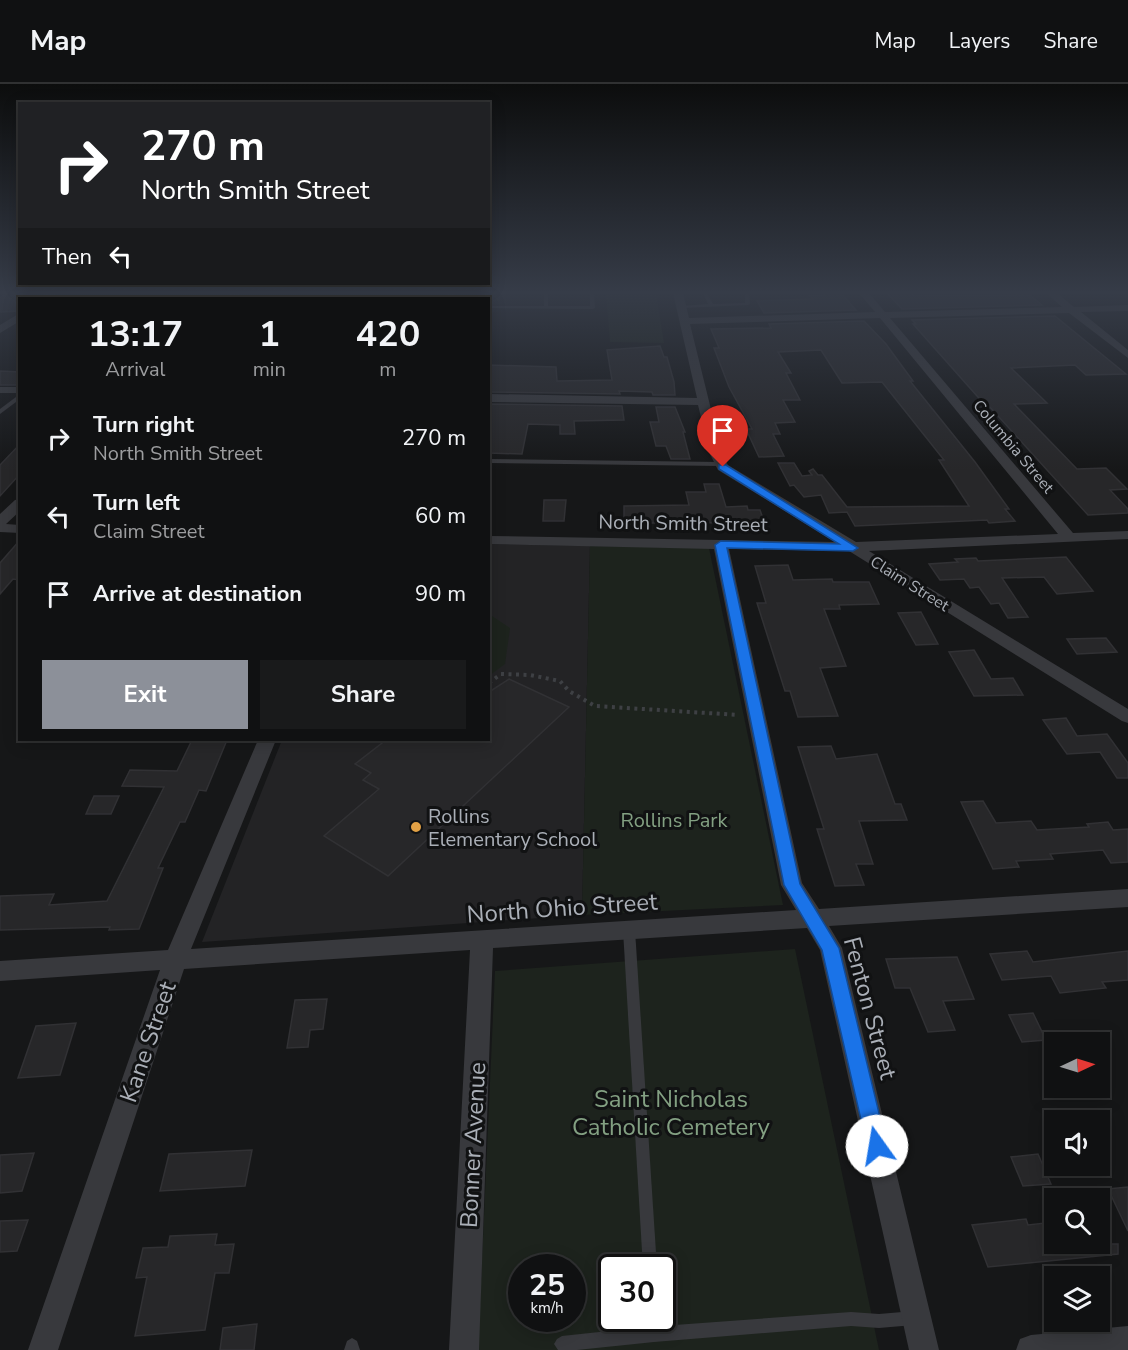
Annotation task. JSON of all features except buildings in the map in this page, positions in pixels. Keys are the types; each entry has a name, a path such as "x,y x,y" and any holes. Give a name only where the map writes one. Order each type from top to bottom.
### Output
{"street":[{"path":"691,352 720,464"},
{"name":"Columbia Street","path":"914,352 1069,538"},
{"path":"0,390 18,390"},
{"path":"490,398 703,402"},
{"name":"Claim Street","path":"720,464 732,474 1128,717"},
{"path":"0,522 18,505"},
{"path":"0,528 18,529"},
{"name":"North Smith Street","path":"490,540 853,548 1128,535"},
{"name":"Fenton Street","path":"721,545 792,885 831,948 924,1350"},
{"name":"Kane Street","path":"43,1350 176,960 267,741"},
{"name":"North Ohio Street","path":"0,971 1128,898"},
{"name":"Bonner Avenue","path":"464,1350 482,940"},
{"path":"1031,1350 1128,1341"}],"lane":[{"path":"0,412 18,398"},
{"path":"490,461 720,464"},
{"path":"629,930 649,1254"},
{"path":"676,1325 851,1319 879,1321 917,1318"},
{"path":"562,1344 623,1332"}],"path":[{"path":"490,682 501,674 530,675 560,681 568,691 595,706 740,715"}],"shaded area":[{"name":"Rollins Elementary School","path":"490,544 590,546 582,915 202,942 282,741 490,741"}],"green space":[{"name":"Rollins Park","path":"590,546 709,548 783,905 582,915"},
{"path":"490,617 510,628 505,664 490,675"},
{"name":"Saint Nicholas Catholic Cemetery","path":"795,949 879,1350 478,1350 495,971"}],"place":[{"name":"Rollins Elementary School","path":"416,827"}],"route":[{"path":"723,467 853,548 721,545 792,885 831,948 877,1146"}]}
